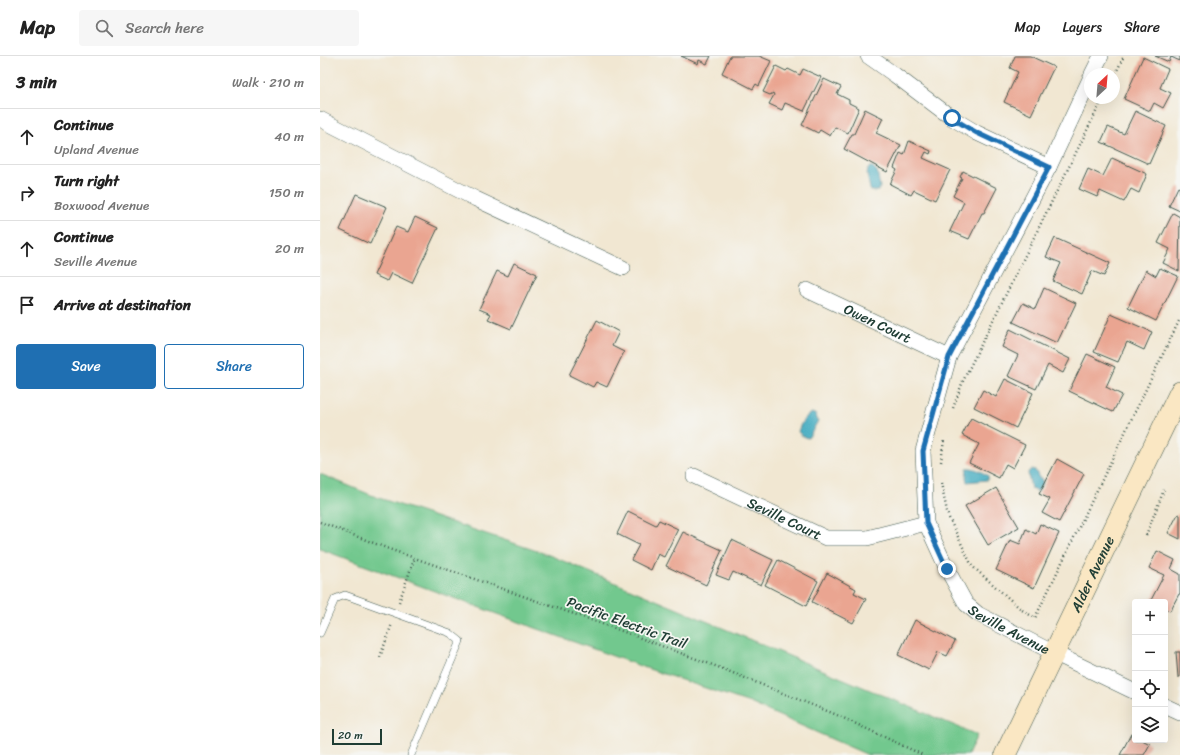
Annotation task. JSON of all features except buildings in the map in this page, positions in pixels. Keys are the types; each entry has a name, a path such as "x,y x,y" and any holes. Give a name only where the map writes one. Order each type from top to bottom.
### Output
{"main road":[{"name":"Alder Avenue","path":"1005,755 1180,392"}],"street":[{"path":"868,56 952,118 977,133 1049,167"},
{"path":"1095,68 1101,56"},
{"path":"926,523 923,451 949,357 1049,167 1084,92"},
{"path":"320,119 476,199 623,268"},
{"name":"Owen Court","path":"807,290 949,357"},
{"name":"Seville Court","path":"694,476 826,538 868,538 926,523"},
{"name":"Seville Avenue","path":"926,523 947,569 966,604 978,614 1132,691"},
{"path":"1167,707 1180,713"}],"lane":[{"path":"320,633 335,599 345,595 450,633 460,641 411,755"}],"path":[{"path":"1118,68 1124,56"},
{"path":"952,410 963,381 1100,104"},
{"path":"941,480 948,516 972,566 1022,610 1035,618 1180,319"},
{"path":"940,466 944,438"},
{"path":"1146,535 1164,490"},
{"name":"Pacific Electric Trail","path":"320,522 389,549 718,667 837,715 923,755"}],"green space":[{"path":"320,474 376,497 549,555 977,735 968,755 868,755 750,703 643,667 320,549"}],"water":[{"path":"870,167 873,167 877,171 880,187 878,191 871,191 870,189 867,174"},
{"path":"812,413 816,415 818,422 808,438 804,437 798,432 803,421"},
{"path":"967,468 975,469 988,476 987,480 967,482"},
{"path":"1032,469 1035,470 1039,478 1043,481 1038,492 1031,489 1028,473"}],"route":[{"path":"947,569 926,523 923,451 949,357 1049,167 977,133 952,118"}]}
